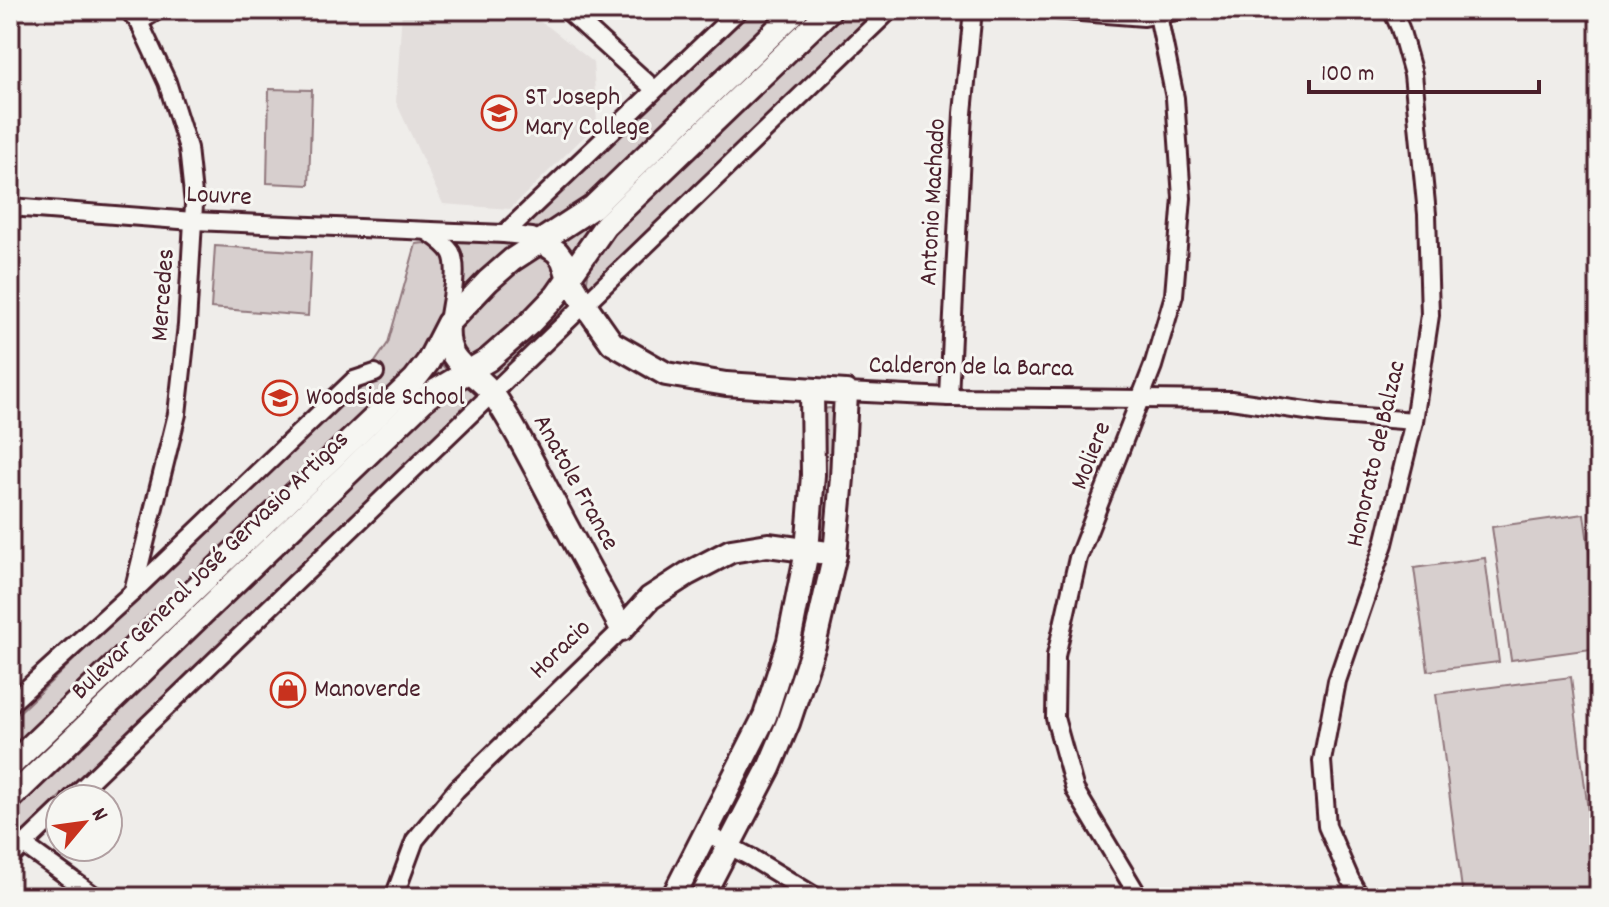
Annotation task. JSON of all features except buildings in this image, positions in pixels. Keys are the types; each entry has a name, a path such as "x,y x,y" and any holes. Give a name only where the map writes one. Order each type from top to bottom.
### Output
{"main road":[{"name":"Bulevar General José Gervasio Artigas","path":"10,766 415,379 428,362 448,323 500,271 593,207 797,10"},
{"name":"Bulevar General José Gervasio Artigas","path":"10,799 425,399 488,360 509,343 547,305 605,226 830,10"},
{"name":"Calderon de la Barca","path":"541,241 563,260 569,278 612,343 666,374 726,384 846,392"},
{"name":"Anatole France","path":"448,323 450,350 493,394 622,629"},
{"path":"673,897 765,716 789,641 807,551 813,475 812,390"},
{"path":"702,897 758,790 788,723 814,645 835,554 846,392"},
{"name":"Horacio","path":"622,629 650,598 731,551 768,545 835,554"}],"street":[{"path":"134,16 158,10"},
{"path":"567,10 654,89"},
{"path":"504,234 739,10"},
{"path":"88,783 890,10"},
{"name":"Antonio Machado","path":"949,397 963,113 973,10"},
{"path":"1055,10 1144,17 1183,10"},
{"name":"Honorato de Balzac","path":"1360,897 1327,826 1322,761 1337,681 1384,544 1414,421 1430,315 1427,214 1413,74 1392,10"},
{"name":"Moliere","path":"1139,897 1075,790 1055,718 1056,656 1078,558 1153,366 1174,295 1182,198 1175,98 1158,15"},
{"name":"Mercedes","path":"133,592 177,414 187,325 194,204 188,148 167,82 134,16"},
{"name":"Louvre","path":"10,207 193,221 504,234 541,241"},
{"path":"427,231 444,244 452,254 455,265 448,323"},
{"name":"Bulevar General José Gervasio Artigas","path":"10,704 133,592 354,380 375,373"},
{"name":"Calderon de la Barca","path":"846,392 949,397 1231,400 1327,414 1414,421"},
{"path":"149,528 168,545 183,544"},
{"name":"Horacio","path":"394,897 415,840 457,789 622,629"},
{"path":"10,858 44,826"},
{"path":"705,833 816,897"},
{"path":"24,845 96,897"}],"shaded area":[{"name":"ST Joseph Mary College","path":"402,10 519,10 549,27 593,62 597,124 510,209 443,204 396,102"},
{"path":"752,10 786,10 592,198 545,229 532,232 524,222"},
{"path":"811,10 817,10 574,254 561,240 710,107"},
{"path":"844,10 886,10 591,292 586,287 589,268 613,230"},
{"path":"269,89 312,90 309,185 267,183"},
{"path":"445,235 523,240 460,298"},
{"path":"425,243 440,248 449,265 441,321 398,384 10,758 10,721 350,396 382,374 380,367 373,365 388,343 416,244"},
{"path":"215,246 311,252 308,316 211,308"},
{"path":"533,257 551,264 556,284 482,355 464,353 459,348 459,325 507,275"},
{"path":"571,294 578,307 497,382 487,375 488,371 521,344"},
{"path":"438,360 449,373 10,787 10,781"},
{"path":"466,386 482,395 74,783 44,783 44,812 10,844 10,813 415,417"},
{"path":"829,408 836,413 835,477 825,543 817,542 821,414"},
{"path":"1584,514 1599,623 1599,648 1511,660 1492,527"},
{"path":"1485,558 1499,662 1428,671 1414,568"},
{"path":"818,563 824,570 783,723 731,823 722,824 814,564"},
{"path":"1571,677 1599,897 1463,897 1436,694"}],"place":[{"name":"ST Joseph Mary College","path":"499,113"},
{"name":"Woodside School","path":"280,398"},
{"name":"Manoverde","path":"288,690"}]}
